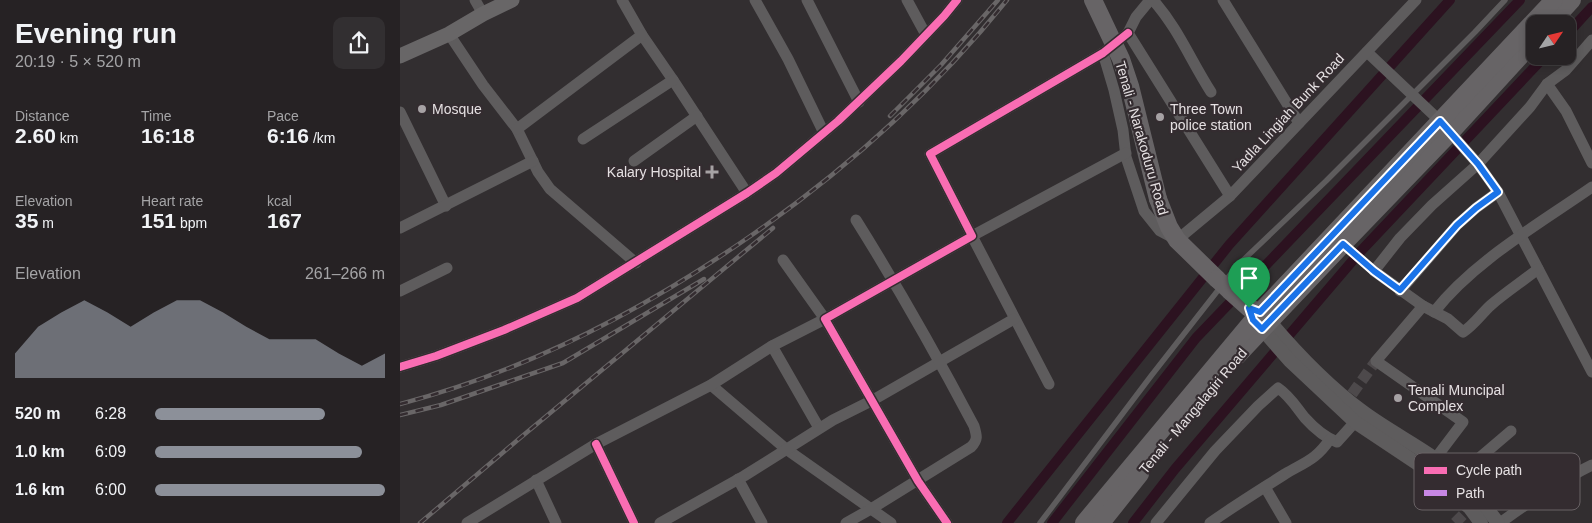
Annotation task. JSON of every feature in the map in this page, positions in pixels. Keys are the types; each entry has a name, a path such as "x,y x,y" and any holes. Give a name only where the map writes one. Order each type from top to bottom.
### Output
{"main road":[{"path":"400,56 449,34 512,0"},
{"name":"Tenali - Narakoduru Road","path":"1093,0 1121,59 1130,86 1158,199 1169,227 1182,244 1263,323"},
{"path":"1263,323 1347,247 1445,127 1554,0"},
{"path":"1558,15 1572,0"},
{"path":"1084,523 1203,388 1445,127 1526,49"},
{"name":"Tenali - Mangalagiri Road","path":"1101,523 1203,388"}],"street":[{"path":"475,0 483,14"},
{"path":"622,0 642,35 747,193"},
{"path":"755,0 788,59 824,134"},
{"path":"807,0 859,102"},
{"path":"907,0 926,34"},
{"path":"400,367 453,350 577,298 747,193 776,173 824,134 859,102 901,61 957,0"},
{"path":"1049,384 930,154 1103,53 1128,33 1136,17 1151,0 1172,23 1196,70 1211,92"},
{"path":"1223,0 1299,123"},
{"name":"Yadla Lingiah Bunk Road","path":"1182,244 1367,52 1411,2"},
{"path":"1128,33 1230,196"},
{"path":"449,34 483,85 517,129 538,172 550,190 636,262"},
{"path":"517,129 642,35"},
{"path":"1372,269 1432,205 1530,107 1547,84 1566,70 1592,40"},
{"path":"1367,52 1445,127 1475,161 1498,192 1592,372"},
{"path":"1103,53 1114,90 1126,153 1144,210 1160,231 1182,244"},
{"path":"583,139 673,80"},
{"path":"1547,84 1566,111 1592,164"},
{"path":"400,112 446,206"},
{"path":"634,160 697,116"},
{"path":"467,523 596,444 711,385 772,346 825,319 972,236 1126,153"},
{"path":"400,228 533,161"},
{"path":"1434,312 1462,281 1592,187"},
{"path":"1400,290 1457,225 1498,192"},
{"path":"846,523 871,510 971,448 976,442 977,436 974,426 940,362 894,280 856,220"},
{"path":"1347,247 1400,290 1423,306 1448,319 1462,332 1471,327 1481,314 1497,300 1538,269"},
{"path":"783,260 825,319 918,481 947,523"},
{"path":"400,291 448,268"},
{"path":"1423,306 1376,361 1463,422 1439,453"},
{"path":"660,523 738,479 819,428 873,400 1014,319"},
{"path":"1263,323 1293,356 1346,401 1425,453"},
{"path":"772,346 819,428"},
{"path":"711,385 786,449 891,523"},
{"path":"1156,523 1215,451 1278,388 1286,393 1319,432 1330,439 1337,442 1355,422"},
{"path":"1346,401 1355,422 1414,461"},
{"path":"1485,453 1511,431"},
{"path":"1210,523 1313,459 1322,451 1330,439"},
{"path":"596,444 634,523"},
{"path":"1580,471 1592,466"},
{"path":"738,479 762,523"},
{"path":"536,480 556,523"},
{"path":"1265,488 1286,523"},
{"path":"1477,510 1481,523"},
{"path":"1483,510 1499,523 1518,510"}],"lane":[{"path":"1040,523 1162,361 1237,266 1415,98 1505,0"}],"waterway":[{"path":"1007,523 1229,245 1450,0"},
{"path":"1052,523 1196,338 1520,0"},
{"path":"1576,24 1592,7"},
{"path":"1133,523 1175,469 1360,252 1537,65"}],"tunnel":[{"path":"1352,394 1376,361"},
{"path":"1455,523 1468,510"}],"railway":[{"path":"890,116 941,65 998,0"},
{"path":"400,404 493,374 582,336 667,290 749,237 820,185 887,128 949,66 1007,0"},
{"path":"420,523 773,228"},
{"path":"400,415 441,405 563,363 704,279"}],"marked path":[{"path":"1343,244 1374,271"}],"cycle path":[{"path":"400,367 436,356 504,330 577,298 747,193 776,173 838,121 901,61 957,0"},
{"path":"947,523 918,481 825,319 972,236 930,154 1103,53 1128,33"},
{"path":"596,444 634,523"}],"place":[{"name":"Mosque","path":"422,109"},
{"name":"Three Town police station","path":"1160,117"},
{"name":"Kalary Hospital","path":"712,172"},
{"name":"Tenali Muncipal Complex","path":"1398,398"}],"route":[{"path":"1440,121 1478,164 1498,192 1457,225 1400,290 1374,271 1343,244 1262,329 1253,320 1249,308 1260,312 1440,121"}]}
